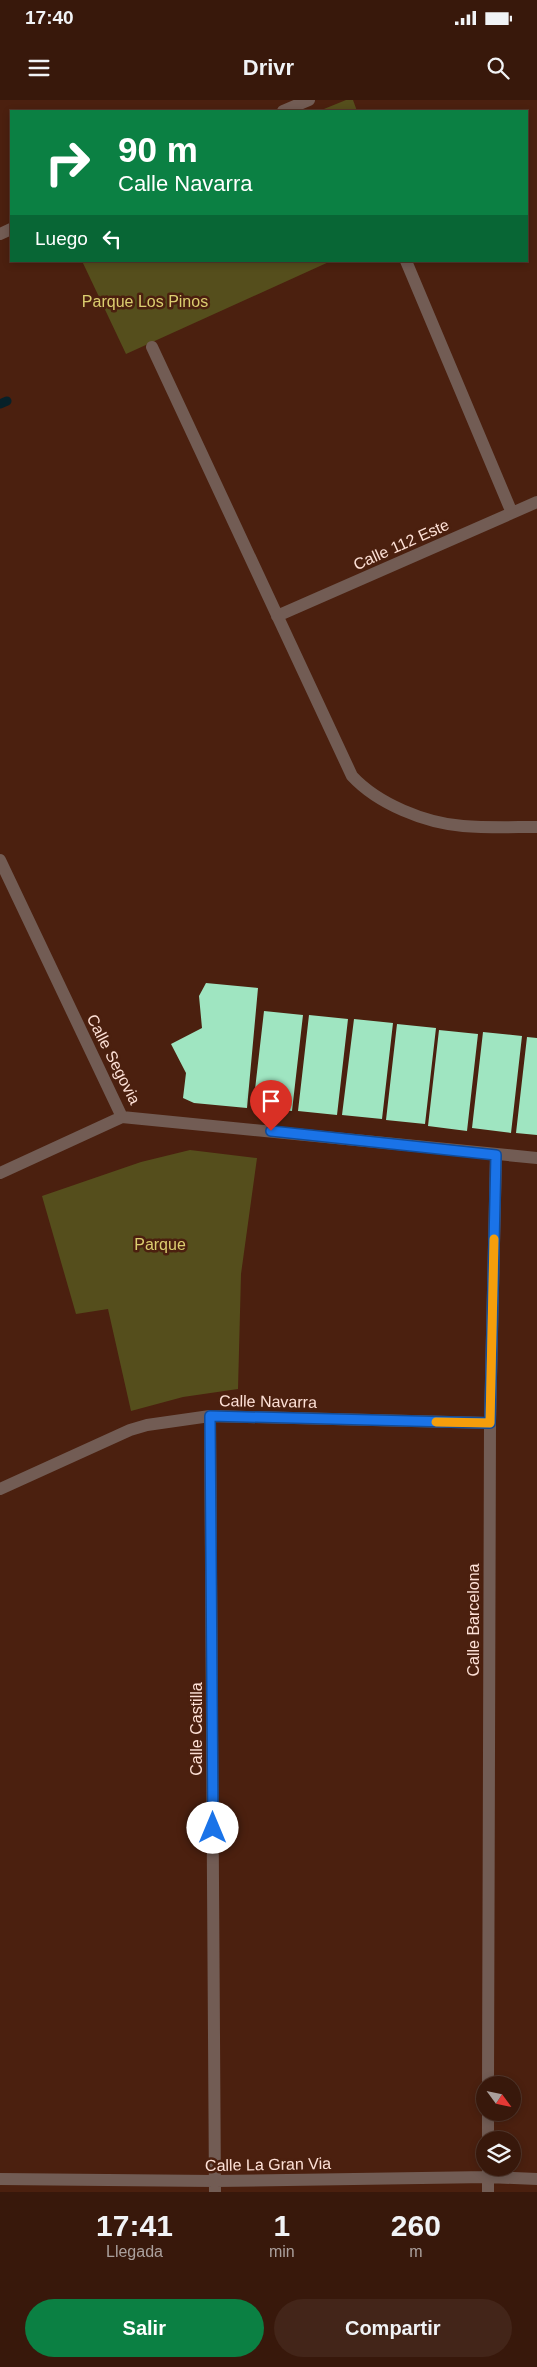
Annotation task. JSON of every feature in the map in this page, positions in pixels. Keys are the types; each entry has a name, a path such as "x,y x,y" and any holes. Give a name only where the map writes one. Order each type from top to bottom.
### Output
{"street":[{"path":"285,110 302,101"},
{"path":"406,262 512,513"},
{"path":"152,347 352,776 373,795 437,822 462,826 537,827"},
{"name":"Calle 112 Este","path":"277,616 537,502"},
{"name":"Calle Segovia","path":"1,866 122,1117 537,1158"},
{"path":"0,1173 122,1117"},
{"name":"Calle Barcelona","path":"488,2076 490,1423 496,1155"},
{"name":"Calle Navarra","path":"0,1489 130,1430 147,1425 210,1416 490,1423"},
{"name":"Calle Castilla","path":"210,1416 215,2186"},
{"name":"Calle La Gran Via","path":"0,2180 215,2186 476,2173"},
{"path":"488,2176 488,2192"},
{"name":"Calle La Gran Via","path":"516,2176 537,2179"}],"green space":[{"path":"346,100 353,100 357,110 321,110"},
{"name":"Parque Los Pinos","path":"82,262 329,262 126,354"},
{"name":"Parque","path":"190,1150 257,1158 241,1274 238,1389 183,1397 131,1411 108,1309 76,1314 42,1196 141,1162"}],"building":[{"path":"206,983 258,988 247,1108 194,1103 183,1098 186,1073 171,1044 202,1028 199,996"},
{"path":"264,1011 303,1015 292,1111 253,1107"},
{"path":"309,1015 348,1019 337,1115 298,1111"},
{"path":"354,1019 393,1023 382,1119 342,1115"},
{"path":"397,1024 436,1028 425,1124 386,1120"},
{"path":"439,1030 478,1034 467,1131 428,1126"},
{"path":"483,1032 522,1036 511,1133 472,1128"},
{"path":"527,1037 537,1038 537,1135 516,1133"}],"waterway":[{"path":"0,404 7,401"}],"slow traffic":[{"path":"436,1422 490,1423 494,1239"}],"route":[{"path":"213,1828 210,1416 490,1423 496,1155 271,1131"}]}
